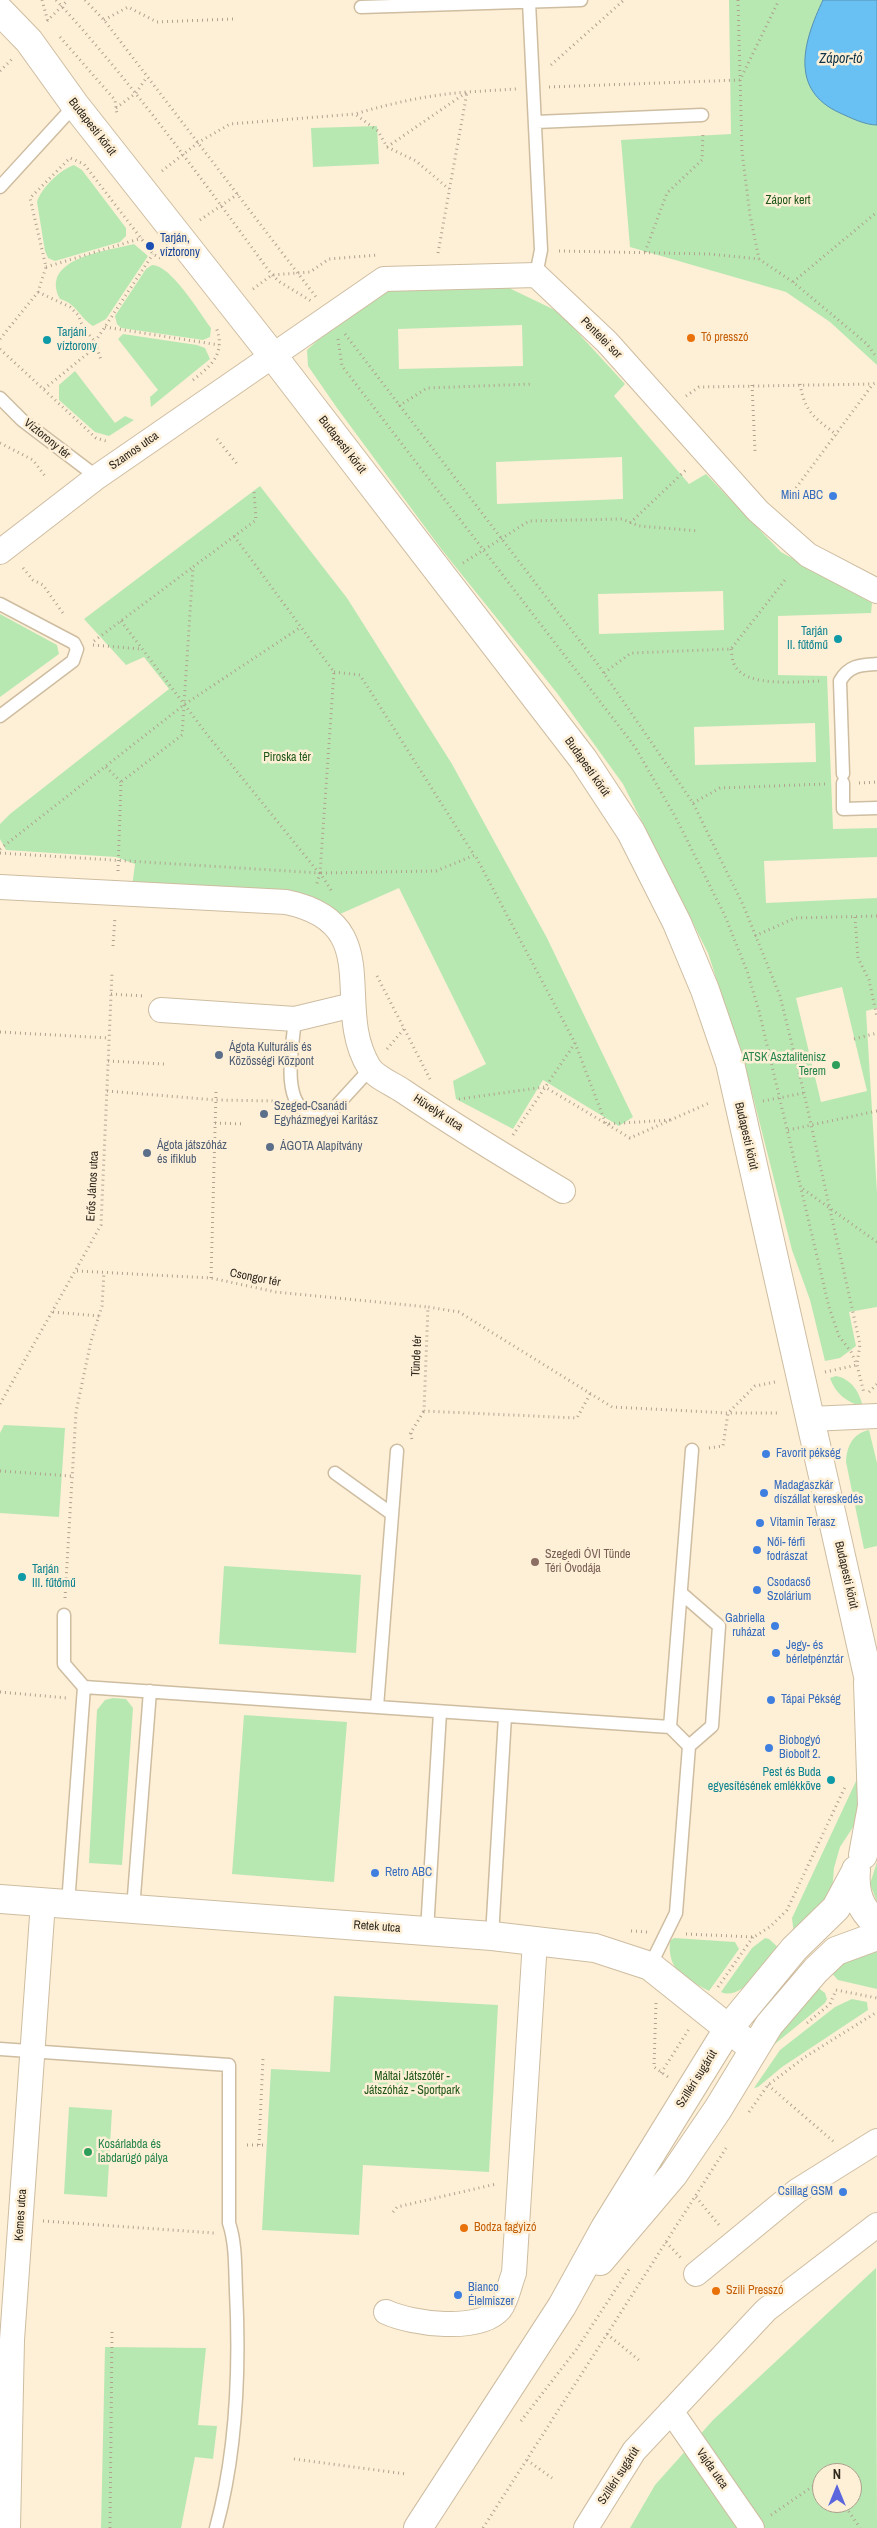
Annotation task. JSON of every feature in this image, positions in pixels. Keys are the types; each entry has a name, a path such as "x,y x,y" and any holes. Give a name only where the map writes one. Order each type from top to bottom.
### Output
{"street":[{"name":"Budapesti körút","path":"0,11 29,41 75,105 273,356 583,759 631,832 677,923 705,990 730,1063 868,1676 877,1704"},
{"path":"273,356 384,278 536,275"},
{"name":"Pentelei sor","path":"536,275 607,342 758,511 808,556 877,591"},
{"name":"Szamos utca","path":"0,552 97,477 273,356"},
{"path":"0,887 286,902 310,907 324,916 340,934 349,951 353,970 353,1005 358,1044 370,1069"},
{"path":"161,1010 295,1019 353,1005"},
{"name":"Hüvelyk utca","path":"370,1069 429,1095 563,1191"},
{"path":"810,1419 877,1416"},
{"name":"Budapesti körút","path":"865,1856 871,1821 868,1676"},
{"path":"865,1856 855,1886 858,1901 867,1915 877,1924"},
{"name":"Szilléri sugárút","path":"418,2528 562,2306 604,2228 728,2029 794,1949 836,1908 865,1856"},
{"name":"Retek utca","path":"0,1899 492,1936 595,1948 650,1966 754,2049"},
{"name":"Kemes utca","path":"8,2528 12,2340 32,2050 55,1903"},
{"name":"Szilléri sugárút","path":"562,2306 673,2175 718,2109 769,2026 810,1977 836,1950 877,1936"},
{"path":"386,2312 410,2321 468,2324 483,2320 500,2308 514,2273 535,1941"},
{"path":"696,2274 798,2191 877,2141"},
{"name":"Szilléri sugárút","path":"586,2528 634,2451 766,2310 875,2231"},
{"name":"Vajda utca","path":"671,2411 752,2528"}],"lane":[{"path":"360,7 581,0"},
{"path":"529,2 541,250 536,275"},
{"path":"0,187 75,105"},
{"path":"536,122 702,115"},
{"name":"Víztorony tér","path":"0,398 22,420 97,477"},
{"path":"0,604 74,643 77,649 73,661 0,716"},
{"path":"877,664 856,665 844,673 840,681 843,809 877,808"},
{"path":"295,1019 291,1086 295,1101 310,1112 330,1113 370,1069"},
{"path":"377,1707 397,1450"},
{"path":"670,1728 692,1450"},
{"path":"335,1473 392,1514"},
{"path":"650,1966 676,1913 689,1746 712,1726 719,1626 681,1593"},
{"path":"55,1903 83,1693 64,1664 64,1615"},
{"path":"83,1693 150,1691 670,1728 689,1746"},
{"path":"133,1909 150,1691"},
{"path":"427,1931 440,1712"},
{"path":"492,1936 505,1716"},
{"path":"0,2049 229,2065 230,2223 233,2237 238,2334 238,2386 231,2450 216,2528"}],"path":[{"path":"42,0 47,22 53,29"},
{"path":"43,26 68,0"},
{"path":"85,0 104,20 199,142 604,673 693,804 744,907 780,996 804,1093 860,1344 856,1365"},
{"path":"534,88 547,68 624,0"},
{"path":"738,0 742,152 750,215 759,260"},
{"path":"740,80 779,0"},
{"path":"104,20 128,7 157,22 233,19"},
{"path":"59,36 115,100 118,117"},
{"path":"0,71 14,56"},
{"path":"116,108 136,94 147,77"},
{"path":"162,171 199,142 230,124 355,114 431,95 534,88 740,80"},
{"path":"387,146 467,92"},
{"path":"438,253 467,92"},
{"path":"355,114 378,131 387,146 416,161 449,189"},
{"path":"645,252 667,192 702,160 702,115"},
{"path":"0,339 38,292 46,267 30,198 70,158 84,164 153,254 167,262"},
{"path":"155,163 167,178"},
{"path":"200,220 238,194"},
{"path":"793,282 877,212"},
{"path":"195,213 206,228"},
{"path":"46,267 142,238"},
{"path":"541,250 709,254 759,260 793,282 867,344 877,358"},
{"path":"428,253 447,252"},
{"path":"44,390 87,354 153,254"},
{"path":"248,281 254,289 272,274 310,272 329,260 380,255"},
{"path":"38,292 70,307 95,342 101,360"},
{"path":"188,383 210,366 217,354 220,338 214,324"},
{"path":"105,327 219,346"},
{"path":"0,349 96,438 108,441"},
{"path":"667,410 699,387 873,384 877,382"},
{"path":"399,406 427,388 533,384"},
{"path":"800,384 803,401 810,414 837,435"},
{"path":"793,492 873,384"},
{"path":"752,385 755,451"},
{"path":"217,439 238,465"},
{"path":"0,443 33,460 45,476"},
{"path":"630,523 705,452"},
{"path":"142,649 89,645 256,520 254,490"},
{"path":"483,550 529,521 622,519 639,526 699,531"},
{"path":"234,536 334,672 320,873"},
{"path":"121,782 182,734 193,567"},
{"path":"23,568 33,580 43,585 69,623"},
{"path":"785,580 731,649 734,664 740,671 761,682 840,681"},
{"path":"121,621 320,873 334,894"},
{"path":"0,851 185,704 301,627"},
{"path":"604,673 631,653 731,649"},
{"path":"334,672 360,675 475,855 575,1043 606,1124"},
{"path":"105,767 121,782 113,946"},
{"path":"693,804 720,788 843,778 877,782"},
{"path":"0,851 320,873 436,871 475,855"},
{"path":"755,936 795,918 877,916"},
{"path":"855,917 858,958 870,980 877,1017"},
{"path":"374,969 429,1095 545,1087 630,1138 709,1103"},
{"name":"Erős János utca","path":"0,1404 77,1271 101,1225 112,973"},
{"path":"0,1032 109,1038"},
{"path":"854,1039 877,1033"},
{"path":"511,1139 575,1043"},
{"path":"108,1061 164,1064"},
{"path":"107,1091 216,1100 295,1101"},
{"path":"211,1278 216,1092"},
{"path":"780,1098 804,1093"},
{"path":"788,1130 877,1111"},
{"path":"606,1124 671,1120"},
{"path":"215,1123 245,1124"},
{"path":"802,1189 877,1242"},
{"name":"Csongor tér","path":"77,1271 211,1278 276,1292 428,1307"},
{"path":"64,1615 76,1412 91,1341 102,1306 104,1272"},
{"path":"428,1307 459,1312 612,1407 728,1413 780,1413"},
{"name":"Tünde tér","path":"424,1410 428,1307"},
{"path":"53,1312 99,1316"},
{"path":"692,1450 723,1446 728,1413 755,1386 773,1382"},
{"path":"397,1450 411,1433 424,1410 577,1418 590,1394"},
{"path":"0,1471 71,1476"},
{"path":"0,1692 83,1693"},
{"path":"665,1934 754,1937 771,1926 787,1910 855,1766 871,1764"},
{"path":"650,1966 657,1980 654,2067 661,2073"},
{"path":"746,2116 768,2085 805,2057 877,2012"},
{"path":"259,2145 263,2058"},
{"path":"768,2085 852,2157"},
{"path":"483,2528 730,2140"},
{"path":"393,2212 397,2207 521,2178"},
{"path":"20,2220 233,2237"},
{"path":"110,2528 112,2331"},
{"path":"607,2334 640,2361"},
{"path":"294,2459 406,2474"},
{"path":"527,2460 552,2478"},
{"path":"752,2528 812,2487"},
{"path":"850,2513 860,2528"}],"green space":[{"name":"Zápor kert","path":"729,0 877,0 877,365 830,322 786,292 630,247 621,140 731,134"},
{"path":"377,126 379,164 313,167 311,128"},
{"path":"74,165 82,170 126,228 126,236 120,242 55,261 48,258 45,251 37,202 52,180 63,170"},
{"path":"134,244 148,256 106,319 93,326 74,307 60,299 56,285 59,274 67,265 93,254"},
{"path":"152,265 168,273 184,290 211,328 210,337 203,340 121,328 117,324 115,316 146,269"},
{"path":"509,288 559,312 625,384 614,396 689,484 706,474 781,552 872,603 871,613 778,616 778,675 827,676 833,829 877,828 877,857 764,861 766,903 877,898 877,1008 866,1011 877,1193 877,1307 849,1312 856,1346 840,1358 825,1361 810,1300 792,1250 746,1069 708,953 623,784 557,693 442,550 308,366 307,350 318,340 388,291","holes":["522,325 523,366 399,369 398,329","622,457 623,499 497,504 496,462","723,591 724,630 599,634 598,594","815,723 816,762 695,765 694,727","842,987 867,1091 821,1102 796,998"]},
{"path":"123,334 197,345 205,348 210,359 151,407 150,397 158,390 118,339"},
{"path":"75,371 115,423 125,416 134,420 109,436 95,432 59,400 59,385"},
{"name":"Piroska tér","path":"260,486 347,598 452,764 547,938 633,1117 619,1126 543,1080 513,1129 456,1099 453,1081 486,1064 399,888 340,914 302,895 132,887 135,864 116,857 6,850 0,839 0,824 10,814 169,689 144,657 126,665 84,619"},
{"path":"0,614 57,645 59,654 0,697"},
{"path":"836,1376 851,1383 860,1397 863,1407 847,1400 835,1389 830,1378"},
{"path":"4,1425 65,1428 59,1517 0,1513 0,1433"},
{"path":"869,1430 877,1463 877,1546 864,1549 846,1462 849,1446 858,1434"},
{"path":"224,1566 361,1575 356,1653 219,1644"},
{"path":"113,1698 126,1699 133,1708 122,1865 89,1863 97,1710 105,1700"},
{"path":"244,1715 347,1722 334,1882 232,1874"},
{"path":"863,1773 863,1812 840,1847 834,1868 832,1892 794,1935 792,1918 857,1779"},
{"path":"877,1862 877,1902 870,1884"},
{"path":"674,1938 735,1942 739,1949 709,1991 686,1978 675,1967 670,1952 670,1941"},
{"path":"765,1938 769,1939 780,1949 754,1979 745,1986 729,1994 721,1992 752,1948"},
{"path":"877,1951 877,1989 838,1980 827,1968"},
{"path":"813,1984 825,1993 827,1999 825,2003 770,2048 764,2050"},
{"name":"Máltai Játszótér - Játszóház - Sportpark","path":"334,1996 498,2005 489,2172 363,2165 359,2235 262,2230 271,2069 330,2072"},
{"path":"852,1999 867,2002 868,2010 782,2067 758,2087 754,2088 780,2050 835,2007"},
{"name":"Kosárlabda és labdarúgó pálya","path":"69,2107 112,2110 107,2197 64,2194"},
{"path":"876,2268 877,2528 630,2528 655,2485 713,2420"},
{"path":"105,2347 206,2348 198,2425 217,2426 213,2459 195,2457 181,2528 101,2528"}],"water":[{"name":"Zápor-tó","path":"823,0 877,0 877,125 868,124 840,113 824,103 813,92 807,78 805,64 806,48 810,32"}],"place":[{"name":"Tarján, víztorony","path":"150,246"},
{"name":"Tó presszó","path":"691,338"},
{"name":"Tarjáni víztorony","path":"47,340"},
{"name":"Mini ABC","path":"833,496"},
{"name":"Tarján II. fűtőmű","path":"838,639"},
{"name":"Ágota Kulturális és Közösségi Központ","path":"219,1055"},
{"name":"ATSK Asztalitenisz Terem","path":"836,1065"},
{"name":"Szeged-Csanádi Egyházmegyei Karitász","path":"264,1114"},
{"name":"ÁGOTA Alapítvány","path":"270,1147"},
{"name":"Ágota játszóház és ifiklub","path":"147,1153"},
{"name":"Favorit pékség","path":"766,1454"},
{"name":"Madagaszkár díszállat kereskedés","path":"764,1493"},
{"name":"Vitamin Terasz","path":"760,1523"},
{"name":"Női- férfi fodrászat","path":"757,1550"},
{"name":"Szegedi ÓVI Tünde Téri Óvodája","path":"535,1562"},
{"name":"Tarján III. fűtőmű","path":"22,1577"},
{"name":"Csodacső Szolárium","path":"757,1590"},
{"name":"Gabriella ruházat","path":"775,1626"},
{"name":"Jegy- és bérletpénztár","path":"776,1653"},
{"name":"Tápai Pékség","path":"771,1700"},
{"name":"Biobogyó Biobolt 2.","path":"769,1748"},
{"name":"Pest és Buda egyesítésének emlékköve","path":"831,1780"},
{"name":"Retro ABC","path":"375,1873"},
{"name":"Kosárlabda és labdarúgó pálya","path":"88,2152"},
{"name":"Csillag GSM","path":"843,2192"},
{"name":"Bodza fagyizó","path":"464,2228"},
{"name":"Szili Presszó","path":"716,2291"},
{"name":"Bianco Élelmiszer","path":"458,2295"}]}
